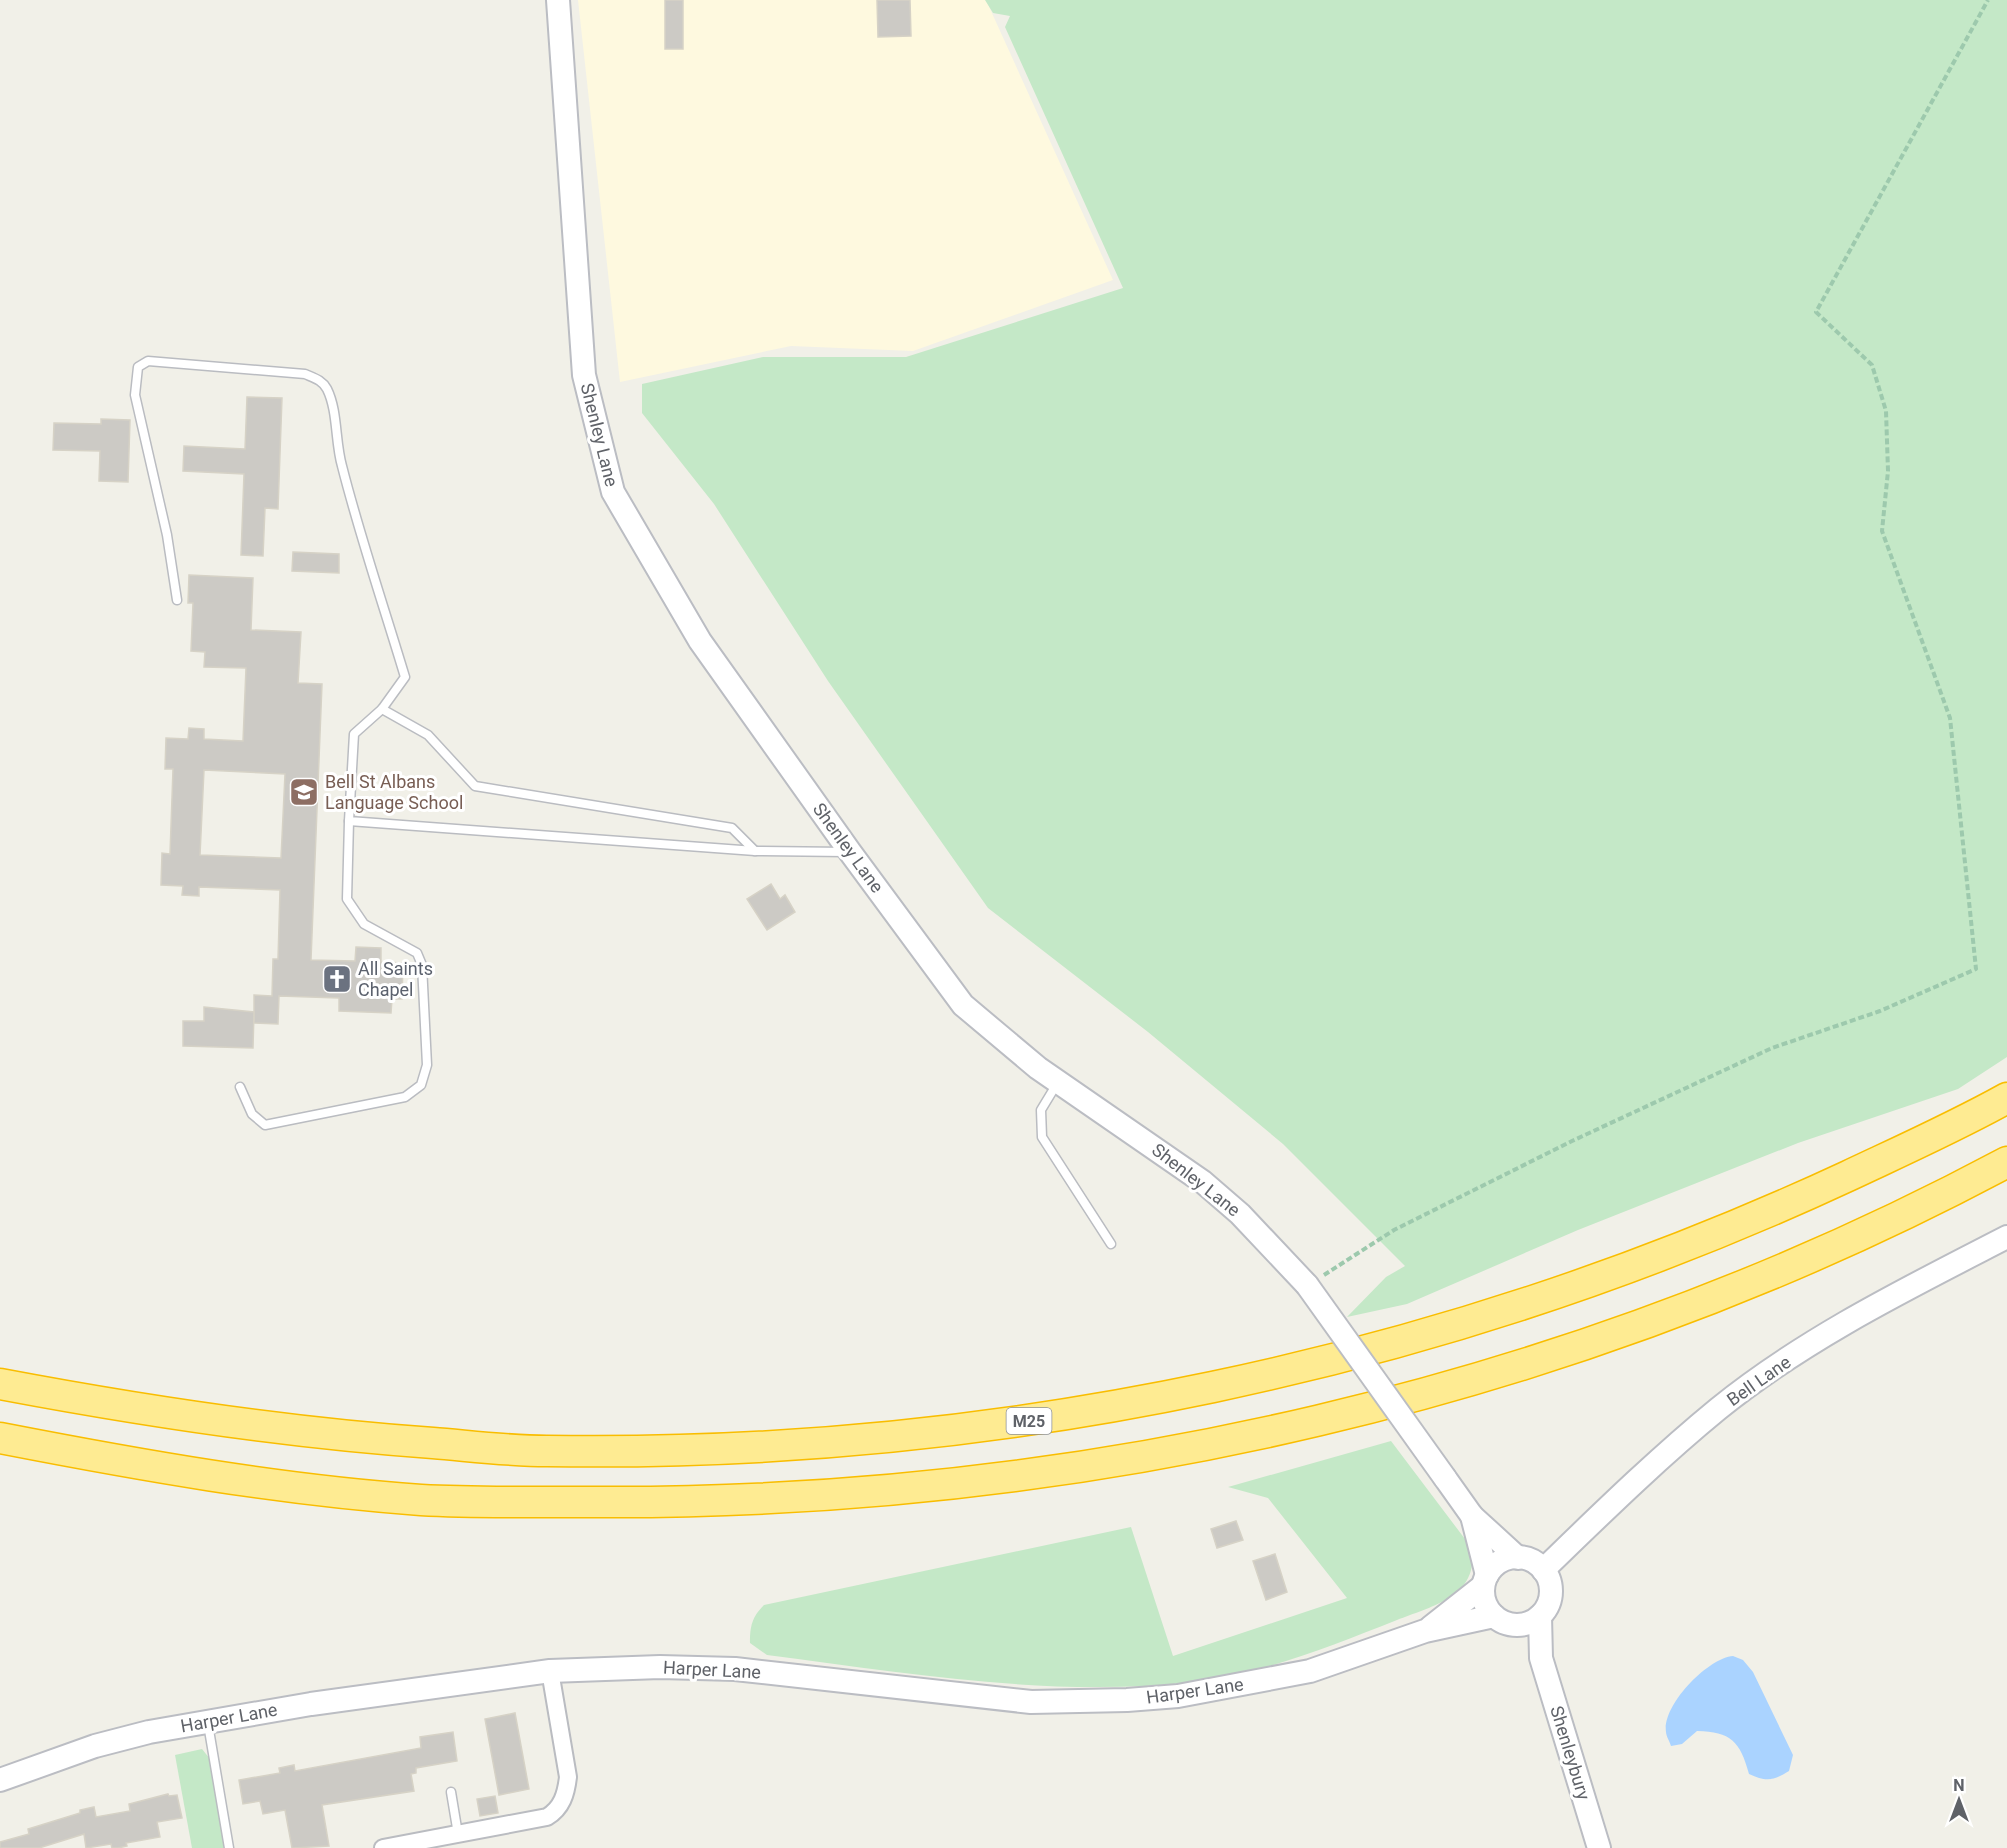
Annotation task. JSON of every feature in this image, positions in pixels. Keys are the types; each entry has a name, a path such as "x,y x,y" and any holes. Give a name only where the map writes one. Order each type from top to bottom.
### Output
{"highway":[{"name":"M25","path":"0,1384 129,1408 331,1436 543,1451 740,1449 887,1439 1036,1420 1191,1393 1393,1344 1623,1271 1778,1209 1970,1119 2007,1098"},
{"path":"0,1438 108,1459 291,1487 425,1500 691,1503 802,1498 892,1491 1099,1466 1353,1412 1488,1376 1585,1344 1773,1273 1966,1184 2007,1162"}],"main road":[{"name":"Shenley Lane","path":"558,0 584,375 614,492 700,641 850,852 963,1005 1058,1082 1203,1182 1240,1214 1307,1285 1472,1516 1518,1558"},
{"name":"Bell Lane","path":"1544,1570 1599,1516 1718,1409 1777,1366 1845,1324 2007,1237"},
{"name":"Shenley Lane","path":"1472,1516 1485,1581"},
{"path":"1518,1558 1527,1559 1544,1570 1551,1589 1550,1599 1540,1616 1532,1622 1504,1621 1484,1597 1485,1581 1500,1562 1518,1558"},
{"name":"Harper Lane","path":"1425,1631 1485,1581"},
{"name":"Shenleybury","path":"1540,1616 1541,1658 1599,1848"},
{"name":"Harper Lane","path":"0,1780 95,1746 207,1720 550,1671 660,1667 735,1669 1032,1702 1126,1700 1178,1696 1310,1671 1425,1631 1504,1621"},
{"name":"Shenleybury","path":"1504,1621 1541,1658"}],"street":[{"path":"382,1848 414,1845 546,1817 555,1812 566,1793 568,1777 550,1671"}],"lane":[{"path":"177,600 167,535 135,395 138,367 148,361 295,373 318,379 326,387 331,399 338,454 405,677 382,709 354,734 347,899 364,924 417,953 422,965 427,1065 421,1085 405,1097 265,1125 252,1114 240,1086"},
{"path":"382,709 428,735 475,786 732,828 755,851"},
{"path":"349,821 755,851 850,852"},
{"path":"1058,1082 1041,1110 1042,1137 1111,1244"},
{"path":"207,1720 229,1848"},
{"path":"451,1792 458,1834"}],"path":[{"path":"1307,1285 1394,1230 1572,1141 1772,1048 1880,1011 1976,969 1950,718 1882,531 1888,471 1886,411 1872,365 1816,312 1988,0"}],"shaded area":[{"path":"578,0 986,0 1113,280 913,351 791,346 620,382"}],"green space":[{"path":"985,0 2007,0 2007,1057 1958,1089 1798,1143 1578,1230 1407,1304 1347,1317 1386,1277 1405,1266 1283,1144 1148,1032 988,908 828,681 714,504 642,413 642,384 763,357 906,357 1123,288 1005,27 1010,16 993,13"},
{"path":"1391,1441 1471,1547 1472,1563 1469,1577 1461,1588 1439,1603 1347,1640 1271,1666 1193,1682 1087,1687 1033,1685 926,1676 767,1655 750,1643 752,1622 764,1605 1131,1527 1173,1656 1347,1598 1268,1498 1228,1487"},
{"path":"202,1749 210,1759 224,1848 192,1848 175,1755"}],"water":[{"path":"1733,1656 1743,1660 1753,1672 1793,1755 1789,1771 1778,1777 1765,1779 1749,1774 1738,1746 1726,1736 1697,1731 1682,1744 1671,1746 1666,1732 1667,1721 1679,1697 1711,1665"}],"building":[{"path":"665,0 683,0 683,49 665,49"},
{"path":"877,0 910,0 911,36 878,37"},
{"path":"247,397 282,398 278,509 265,508 263,556 241,555 244,474 183,471 184,446 245,449"},
{"path":"101,419 130,420 128,482 99,481 100,451 53,450 54,423 101,424"},
{"path":"293,552 339,554 339,573 292,571"},
{"path":"189,575 253,578 251,630 301,632 298,683 322,684 311,960 355,961 356,947 381,948 381,962 403,963 402,999 392,999 391,1013 339,1011 339,998 279,996 278,1024 254,1023 254,995 272,996 273,959 278,959 280,890 199,887 199,896 182,895 183,886 161,885 162,853 170,854 173,769 165,769 166,738 188,739 189,728 204,729 204,739 243,741 246,668 204,667 205,652 191,651 193,603 188,603","holes":["204,770 285,774 281,858 200,855"]},
{"path":"771,884 780,899 785,895 795,912 767,930 747,899"},
{"path":"204,1007 254,1012 253,1048 183,1046 183,1021 204,1021"},
{"path":"1236,1521 1243,1540 1217,1548 1211,1529"},
{"path":"1275,1554 1287,1592 1266,1600 1253,1561"},
{"path":"515,1713 529,1789 499,1795 485,1719"},
{"path":"453,1732 457,1761 416,1768 416,1773 411,1774 414,1791 322,1805 329,1846 292,1848 285,1810 263,1814 260,1801 243,1804 239,1780 280,1773 279,1768 294,1765 295,1771 421,1748 420,1737"},
{"path":"168,1794 169,1796 177,1795 182,1818 157,1822 160,1837 126,1843 127,1846 118,1848 112,1848 111,1844 86,1848 84,1834 39,1848 0,1848 0,1842 29,1834 28,1829 80,1813 80,1810 94,1807 96,1817 130,1811 129,1804"},
{"path":"495,1796 498,1813 480,1816 477,1799"}],"place":[{"name":"Bell St Albans Language School","path":"304,792"},
{"name":"All Saints Chapel","path":"337,979"}]}
